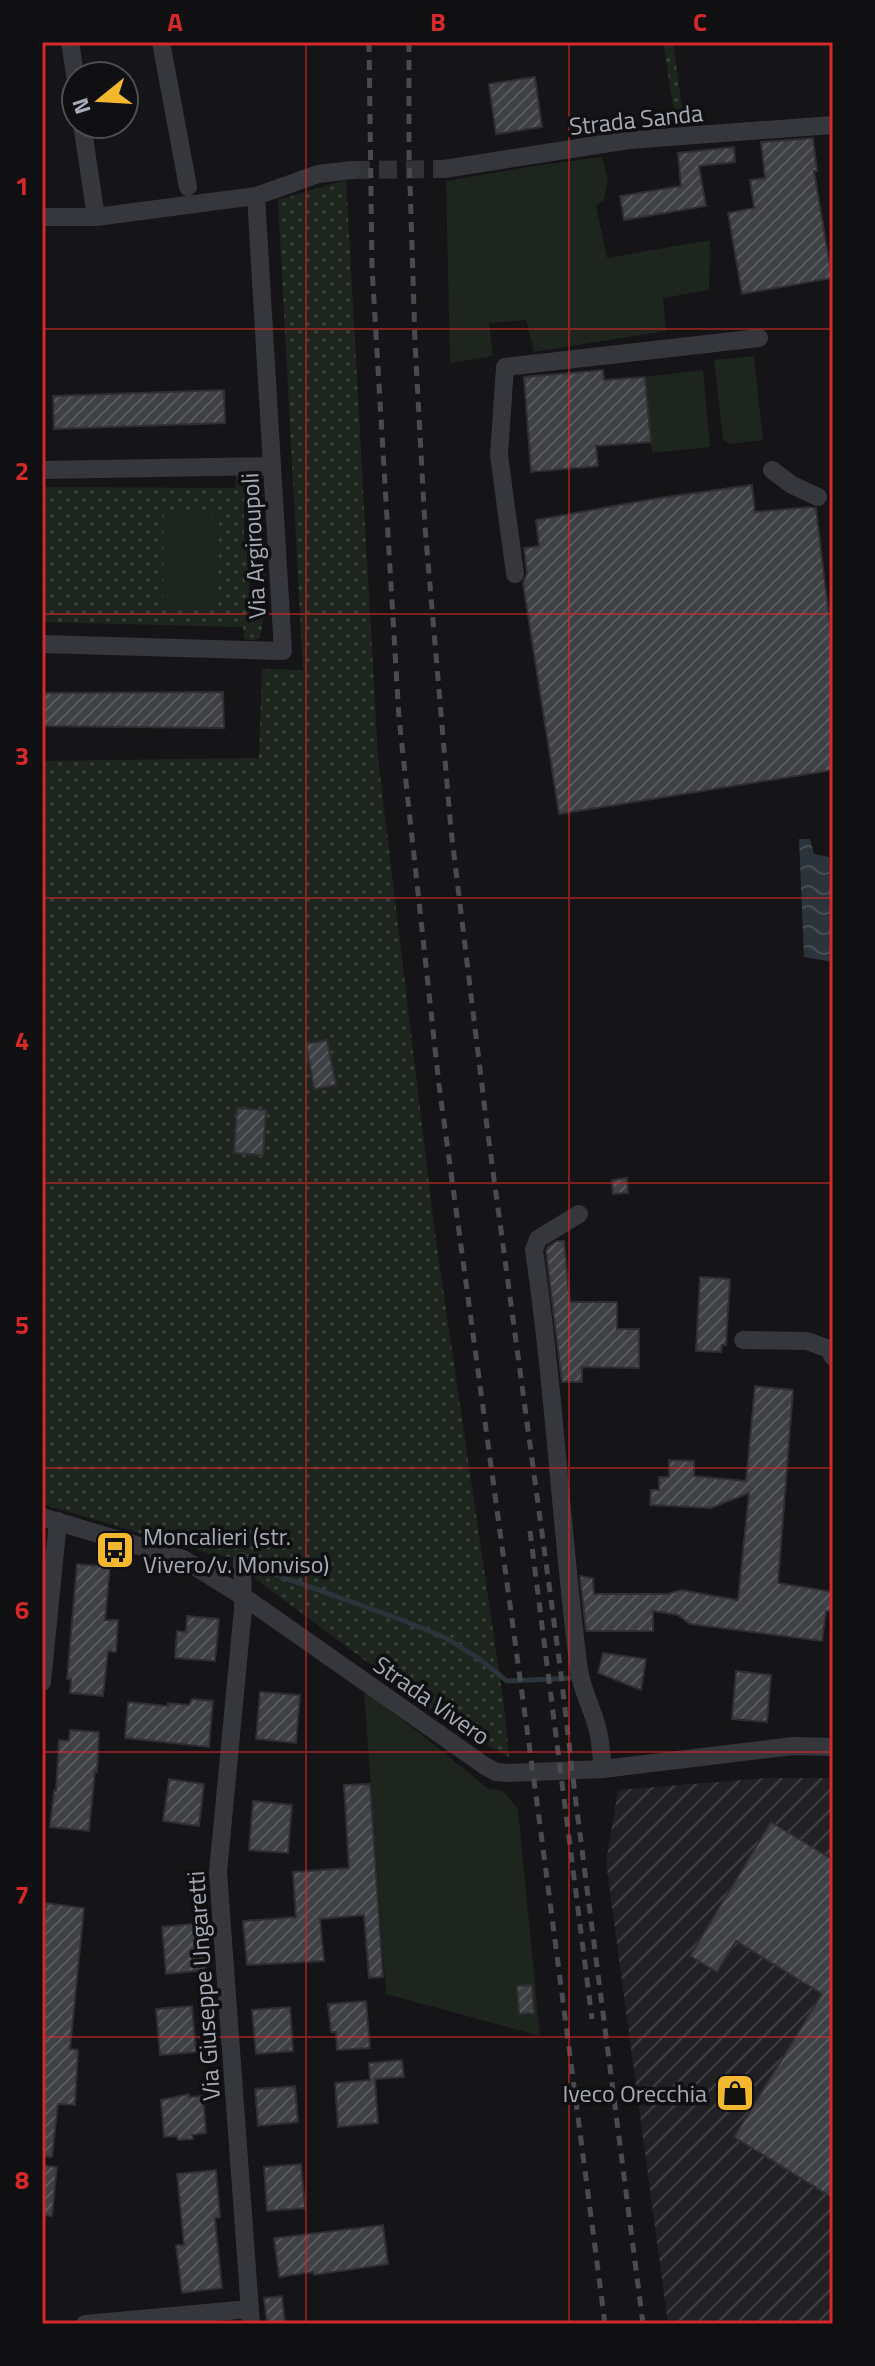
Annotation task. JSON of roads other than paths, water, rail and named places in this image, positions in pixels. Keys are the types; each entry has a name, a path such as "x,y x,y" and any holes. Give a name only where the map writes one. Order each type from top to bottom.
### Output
{"street":[{"path":"161,42 188,187"},
{"name":"Strada Sanda","path":"444,169 629,140 833,125"},
{"path":"84,140 96,217"},
{"path":"42,217 96,217 256,196 318,174 352,170"},
{"name":"Via Argiroupoli","path":"42,644 283,651 256,196"},
{"path":"515,574 499,455 505,367 759,338"},
{"path":"42,470 272,466"},
{"path":"772,470 792,485 818,497"},
{"path":"579,1214 538,1239 534,1250 547,1336 561,1513 579,1670 587,1703 598,1729 603,1769"},
{"path":"743,1340 807,1341 829,1349 833,1357"},
{"path":"42,1682 50,1519"},
{"name":"Strada Vivero","path":"50,1519 183,1559 244,1597 496,1772 603,1769 793,1746 833,1747"},
{"name":"Via Giuseppe Ungaretti","path":"242,1561 244,1597 218,1872 250,2316"},
{"path":"85,2324 250,2316"}],"water":[{"path":"799,839 810,839 814,854 829,857 833,962 804,957"}],"waterway":[{"path":"252,1566 446,1638 507,1681 573,1678"}],"tunnel":[{"path":"352,170 444,169"}],"railway":[{"path":"369,42 372,268 399,718 439,1085 605,2324"},
{"path":"409,42 415,342 425,527 451,830 643,2324"},
{"path":"530,1531 592,2019"}],"place":[{"name":"Moncalieri (str. Vivero/v. Monviso)","path":"115,1550"},
{"name":"Iveco Orecchia","path":"735,2093"}]}
